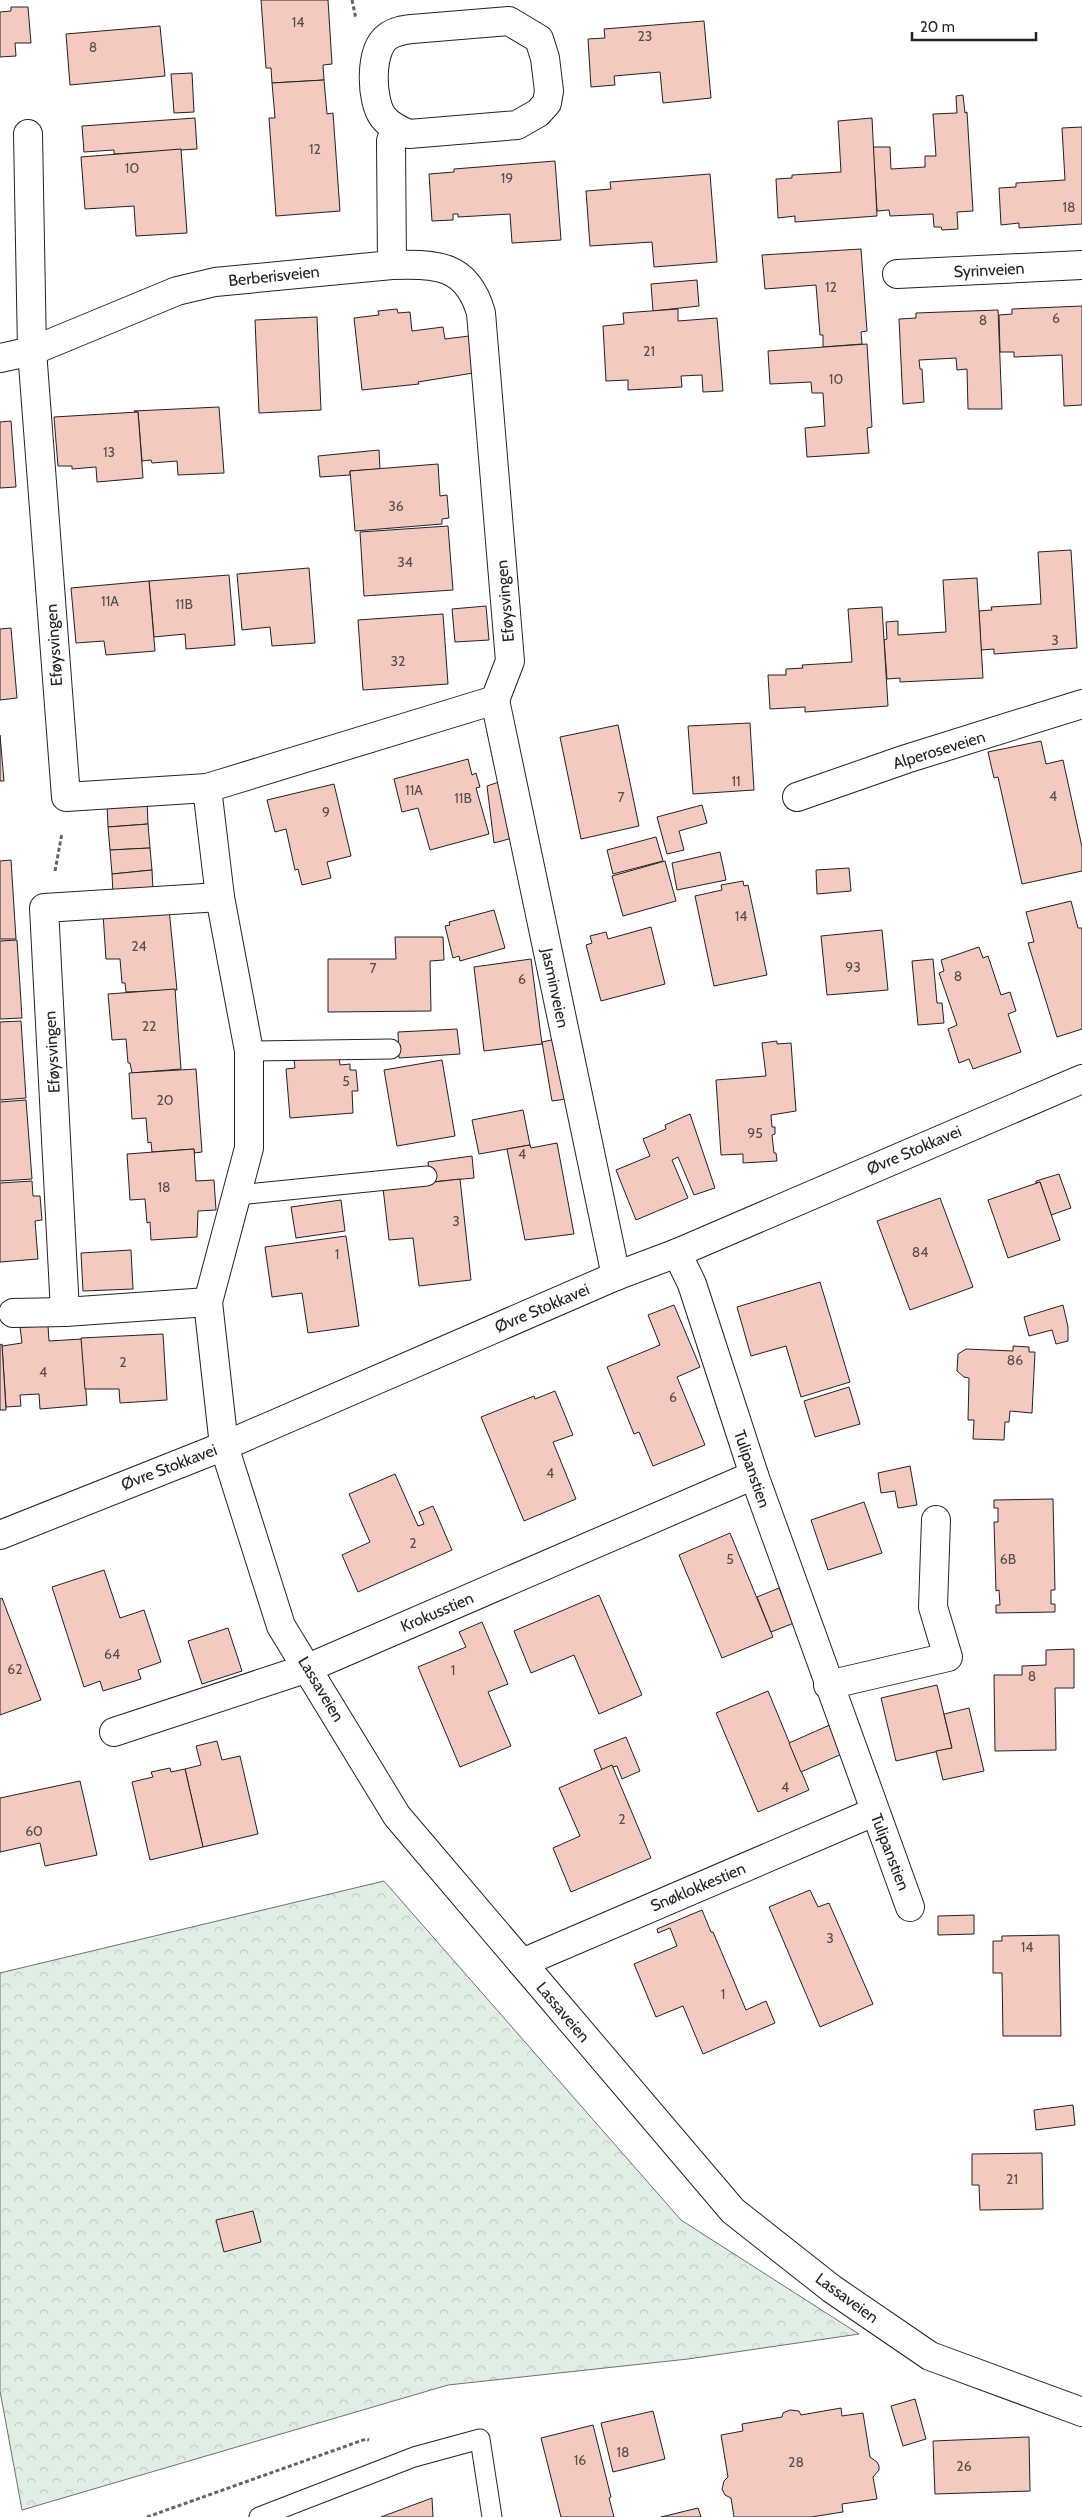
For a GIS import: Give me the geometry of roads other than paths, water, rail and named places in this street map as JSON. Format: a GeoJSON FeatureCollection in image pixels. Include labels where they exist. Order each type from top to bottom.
{"type":"FeatureCollection","features":[{"type":"Feature","properties":{"kind":"street"},"geometry":{"type":"LineString","coordinates":[[509,21],[539,39],[546,58],[549,91],[547,103],[527,120],[517,125],[409,134],[395,129],[382,116],[376,98],[373,68],[385,38],[398,31],[412,29],[509,21]]}},
{"type":"Feature","properties":{"kind":"street"},"geometry":{"type":"LineString","coordinates":[[392,264],[391,141],[395,129]]}},
{"type":"Feature","properties":{"kind":"street"},"geometry":{"type":"LineString","coordinates":[[28,134],[32,351]]}},
{"type":"Feature","properties":{"kind":"street","name":"Berberisveien"},"geometry":{"type":"LineString","coordinates":[[0,358],[32,351],[178,291],[196,286],[215,282],[392,264]]}},
{"type":"Feature","properties":{"kind":"street","name":"Eføysvingen"},"geometry":{"type":"LineString","coordinates":[[392,264],[430,264],[449,269],[475,293],[481,314],[510,661],[495,700]]}},
{"type":"Feature","properties":{"kind":"street","name":"Syrinveien"},"geometry":{"type":"LineString","coordinates":[[897,274],[1082,266]]}},
{"type":"Feature","properties":{"kind":"street","name":"Eføysvingen"},"geometry":{"type":"LineString","coordinates":[[32,351],[66,797],[207,788]]}},
{"type":"Feature","properties":{"kind":"street"},"geometry":{"type":"LineString","coordinates":[[224,1446],[208,1302],[249,1148],[249,1051],[220,897],[207,788],[495,700]]}},
{"type":"Feature","properties":{"kind":"street","name":"Jasminveien"},"geometry":{"type":"LineString","coordinates":[[495,700],[616,1276]]}},
{"type":"Feature","properties":{"kind":"street","name":"Alperoseveien"},"geometry":{"type":"LineString","coordinates":[[797,796],[1082,704]]}},
{"type":"Feature","properties":{"kind":"street","name":"Eføysvingen"},"geometry":{"type":"LineString","coordinates":[[65,1312],[44,908],[220,897]]}},
{"type":"Feature","properties":{"kind":"street","name":"Øvre Stokkavei"},"geometry":{"type":"LineString","coordinates":[[0,1535],[224,1446],[616,1276],[677,1253],[1082,1079]]}},
{"type":"Feature","properties":{"kind":"street","name":"Tulipanstien"},"geometry":{"type":"LineString","coordinates":[[677,1253],[692,1284],[754,1475],[828,1685],[910,1907]]}},
{"type":"Feature","properties":{"kind":"street"},"geometry":{"type":"LineString","coordinates":[[13,1313],[65,1312],[208,1302]]}},
{"type":"Feature","properties":{"kind":"street","name":"Lassaveien"},"geometry":{"type":"LineString","coordinates":[[224,1446],[281,1626],[397,1816],[685,2156],[740,2217],[832,2289],[930,2356],[1082,2412]]}},
{"type":"Feature","properties":{"kind":"street","name":"Krokusstien"},"geometry":{"type":"LineString","coordinates":[[114,1732],[308,1668],[754,1475]]}},
{"type":"Feature","properties":{"kind":"street"},"geometry":{"type":"LineString","coordinates":[[828,1685],[948,1657],[933,1607],[936,1520]]}},
{"type":"Feature","properties":{"kind":"street","name":"Snøklokkestien"},"geometry":{"type":"LineString","coordinates":[[522,1963],[874,1812]]}},
{"type":"Feature","properties":{"kind":"lane"},"geometry":{"type":"LineString","coordinates":[[249,1051],[391,1049]]}},
{"type":"Feature","properties":{"kind":"lane"},"geometry":{"type":"LineString","coordinates":[[238,1195],[427,1176]]}},
{"type":"Feature","properties":{"kind":"lane"},"geometry":{"type":"LineString","coordinates":[[259,2517],[414,2457],[480,2439],[492,2517]]}}]}
